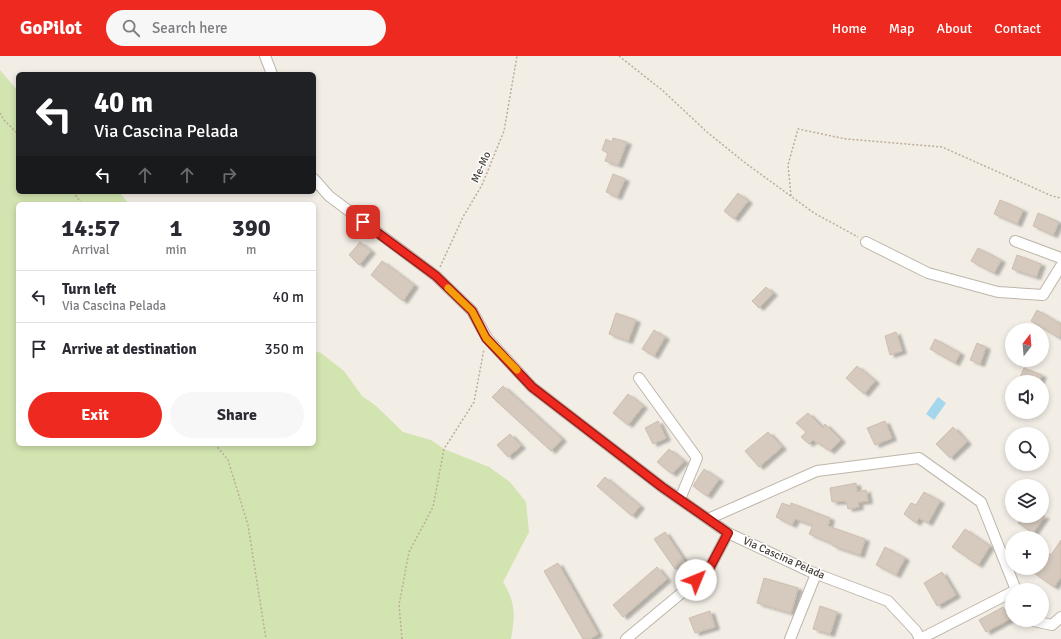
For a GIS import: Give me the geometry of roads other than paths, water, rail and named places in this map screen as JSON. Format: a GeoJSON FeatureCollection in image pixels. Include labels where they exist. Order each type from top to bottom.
{"type":"FeatureCollection","features":[{"type":"Feature","properties":{"kind":"street"},"geometry":{"type":"LineString","coordinates":[[266,56],[271,72]]}},
{"type":"Feature","properties":{"kind":"street","name":"Via Cascina Pelada"},"geometry":{"type":"LineString","coordinates":[[316,181],[329,196],[436,276],[472,311],[486,338],[532,387],[680,499],[728,533],[816,574],[888,601],[919,636]]}},
{"type":"Feature","properties":{"kind":"street"},"geometry":{"type":"LineString","coordinates":[[1015,241],[1061,258]]}},
{"type":"Feature","properties":{"kind":"street"},"geometry":{"type":"LineString","coordinates":[[866,242],[928,273],[998,292],[1043,295],[1061,266]]}},
{"type":"Feature","properties":{"kind":"street"},"geometry":{"type":"LineString","coordinates":[[639,378],[697,458],[680,499]]}},
{"type":"Feature","properties":{"kind":"street"},"geometry":{"type":"LineString","coordinates":[[708,519],[817,471],[919,458],[981,502],[1013,583]]}},
{"type":"Feature","properties":{"kind":"street"},"geometry":{"type":"LineString","coordinates":[[626,639],[708,571],[728,533]]}},
{"type":"Feature","properties":{"kind":"street"},"geometry":{"type":"LineString","coordinates":[[790,639],[816,574]]}},
{"type":"Feature","properties":{"kind":"street"},"geometry":{"type":"LineString","coordinates":[[919,636],[1005,595]]}},
{"type":"Feature","properties":{"kind":"street"},"geometry":{"type":"LineString","coordinates":[[1049,624],[1052,625],[1061,617]]}},
{"type":"Feature","properties":{"kind":"water"},"geometry":{"type":"Polygon","coordinates":[[[938,397],[946,403],[934,420],[926,414],[938,397]]]}}]}
